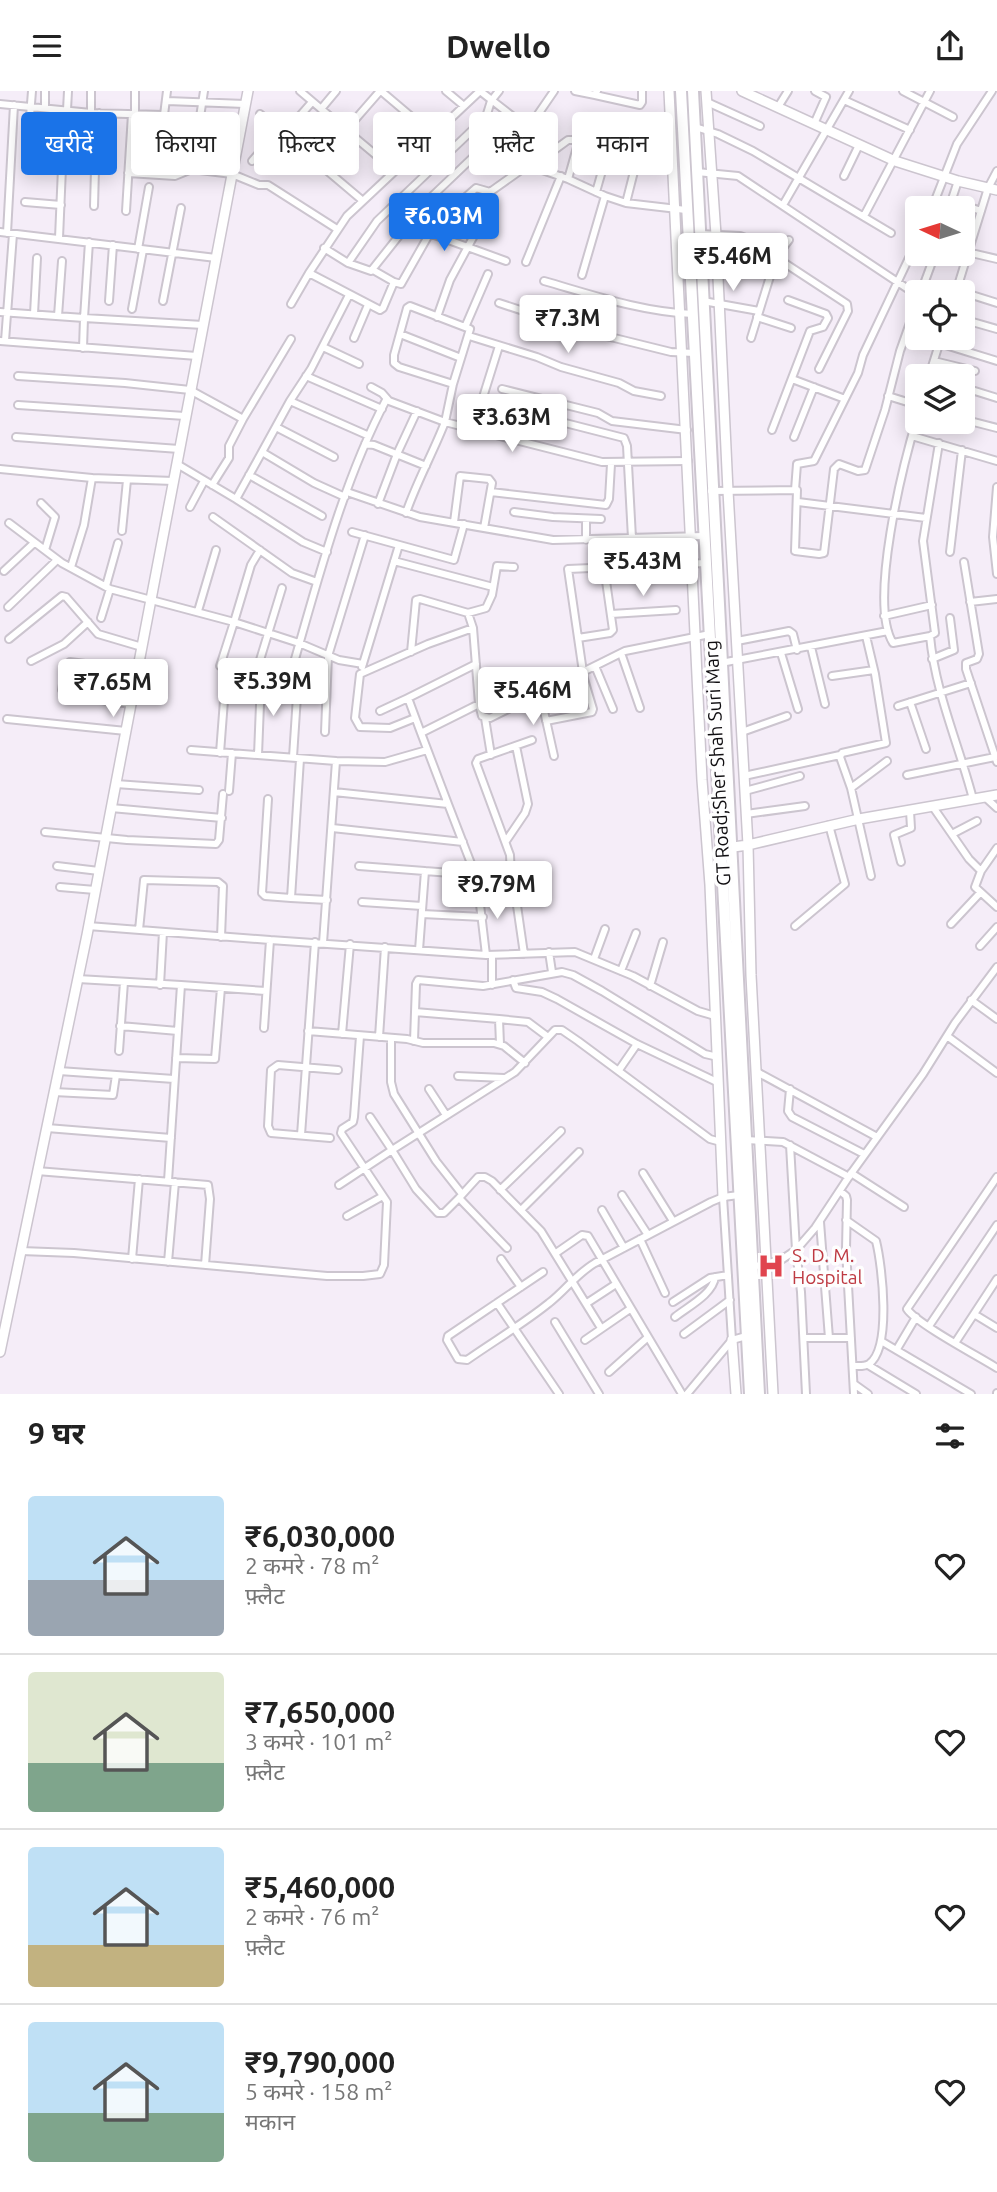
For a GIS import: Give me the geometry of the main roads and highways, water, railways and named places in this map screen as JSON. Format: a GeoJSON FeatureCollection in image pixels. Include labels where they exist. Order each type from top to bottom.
{"type":"FeatureCollection","features":[{"type":"Feature","properties":{"kind":"main road"},"geometry":{"type":"LineString","coordinates":[[0,1352],[106,837],[248,91]]}},
{"type":"Feature","properties":{"kind":"main road"},"geometry":{"type":"LineString","coordinates":[[669,91],[681,210],[680,314],[723,1197]]}},
{"type":"Feature","properties":{"kind":"main road","name":"GT Road;Sher Shah Suri Marg"},"geometry":{"type":"LineString","coordinates":[[681,91],[681,210],[693,314],[721,663],[725,848],[739,1195],[759,1394]]}},
{"type":"Feature","properties":{"kind":"main road","name":"GT Road;Sher Shah Suri Marg"},"geometry":{"type":"LineString","coordinates":[[693,91],[703,301],[708,491],[704,535],[746,1140],[752,1267],[750,1394]]}},
{"type":"Feature","properties":{"kind":"main road"},"geometry":{"type":"LineString","coordinates":[[706,91],[748,845],[751,975],[773,1394]]}},
{"type":"Feature","properties":{"kind":"main road"},"geometry":{"type":"LineString","coordinates":[[742,91],[895,161],[993,189]]}},
{"type":"Feature","properties":{"kind":"main road"},"geometry":{"type":"LineString","coordinates":[[725,848],[859,818],[997,795]]}},
{"type":"Feature","properties":{"kind":"main road"},"geometry":{"type":"LineString","coordinates":[[732,1340],[736,1394]]}},
{"type":"Feature","properties":{"kind":"place","name":"S. D. M. Hospital"},"geometry":{"type":"Point","coordinates":[771,1266]}}]}
